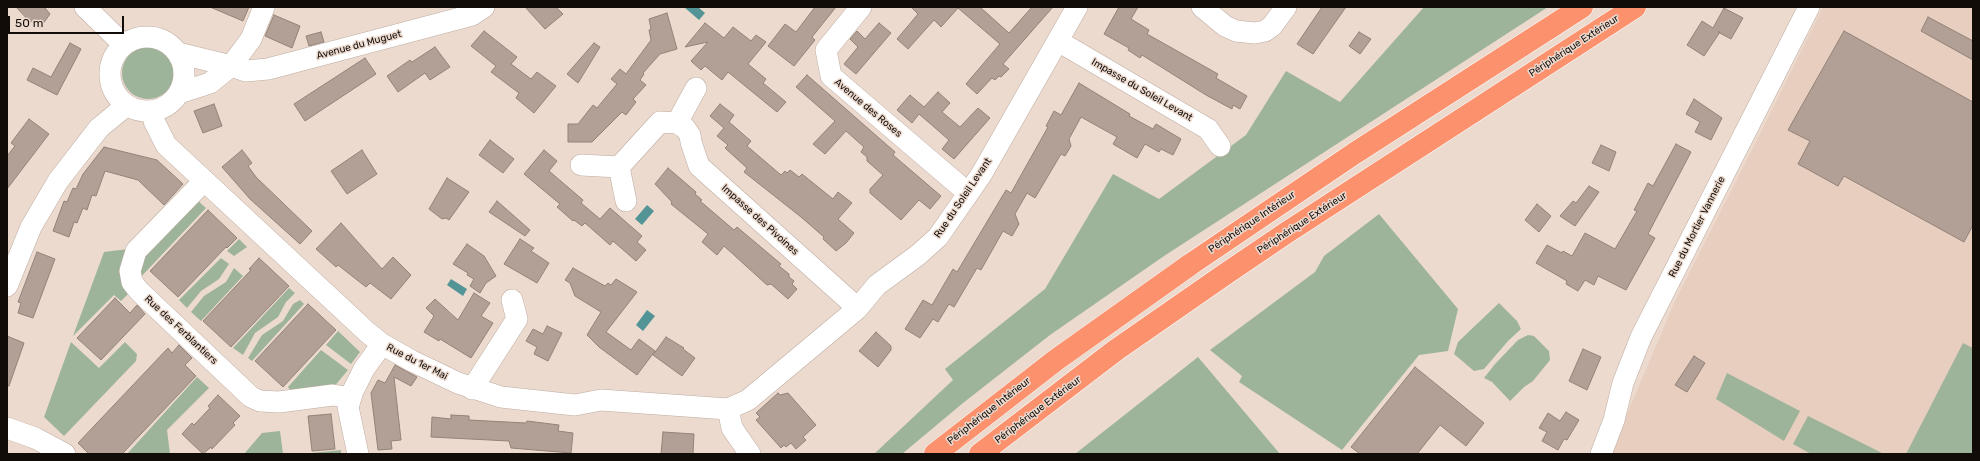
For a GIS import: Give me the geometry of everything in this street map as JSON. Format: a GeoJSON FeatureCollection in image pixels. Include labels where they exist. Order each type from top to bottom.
{"type":"FeatureCollection","features":[{"type":"Feature","properties":{"kind":"highway","name":"Périphérique Intérieur"},"geometry":{"type":"LineString","coordinates":[[934,454],[1056,360],[1191,264],[1367,146],[1582,7]]}},
{"type":"Feature","properties":{"kind":"highway","name":"Périphérique Extérieur"},"geometry":{"type":"LineString","coordinates":[[980,454],[1116,350],[1237,266],[1635,7]]}},
{"type":"Feature","properties":{"kind":"street"},"geometry":{"type":"LineString","coordinates":[[85,7],[124,45]]}},
{"type":"Feature","properties":{"kind":"street"},"geometry":{"type":"LineString","coordinates":[[179,93],[210,83],[231,66],[251,39],[264,7]]}},
{"type":"Feature","properties":{"kind":"street","name":"Avenue du Muguet"},"geometry":{"type":"LineString","coordinates":[[178,53],[246,71],[268,69],[472,15],[484,7]]}},
{"type":"Feature","properties":{"kind":"street","name":"Avenue des Roses"},"geometry":{"type":"LineString","coordinates":[[861,7],[826,50],[831,76],[968,193]]}},
{"type":"Feature","properties":{"kind":"street","name":"Rue du Soleil Levant"},"geometry":{"type":"LineString","coordinates":[[728,409],[748,400],[857,309],[877,285],[918,256],[938,237],[981,175],[1077,7]]}},
{"type":"Feature","properties":{"kind":"street"},"geometry":{"type":"LineString","coordinates":[[1202,7],[1225,26],[1236,31],[1255,33],[1272,26],[1286,7]]}},
{"type":"Feature","properties":{"kind":"street","name":"Rue du Mortier Vannerie"},"geometry":{"type":"LineString","coordinates":[[1601,454],[1614,420],[1624,383],[1641,337],[1809,7]]}},
{"type":"Feature","properties":{"kind":"street"},"geometry":{"type":"LineString","coordinates":[[152,37],[166,42],[178,53],[184,72],[183,82],[179,93],[168,104],[154,111],[140,110],[127,105],[119,99],[114,91],[110,76],[112,61],[124,45],[137,38],[152,37]]}},
{"type":"Feature","properties":{"kind":"street","name":"Impasse du Soleil Levant"},"geometry":{"type":"LineString","coordinates":[[1058,41],[1208,129],[1220,146]]}},
{"type":"Feature","properties":{"kind":"street"},"geometry":{"type":"LineString","coordinates":[[619,167],[660,122],[677,123],[696,88]]}},
{"type":"Feature","properties":{"kind":"street"},"geometry":{"type":"LineString","coordinates":[[7,286],[31,226],[58,181],[98,128],[127,105]]}},
{"type":"Feature","properties":{"kind":"street","name":"Rue du 1er Mai"},"geometry":{"type":"LineString","coordinates":[[154,111],[154,121],[166,145],[367,332],[382,344],[412,361],[472,389],[501,397],[575,405],[601,400],[728,409]]}},
{"type":"Feature","properties":{"kind":"street","name":"Impasse des Pivoines"},"geometry":{"type":"LineString","coordinates":[[677,123],[685,128],[690,135],[699,166],[857,309]]}},
{"type":"Feature","properties":{"kind":"street"},"geometry":{"type":"LineString","coordinates":[[581,165],[619,167]]}},
{"type":"Feature","properties":{"kind":"street"},"geometry":{"type":"LineString","coordinates":[[619,167],[626,201]]}},
{"type":"Feature","properties":{"kind":"street","name":"Rue des Ferblantiers"},"geometry":{"type":"LineString","coordinates":[[204,181],[136,251],[130,271],[132,282],[139,291],[251,397],[260,401],[279,402],[333,395],[351,398]]}},
{"type":"Feature","properties":{"kind":"street"},"geometry":{"type":"LineString","coordinates":[[472,389],[517,319],[512,300]]}},
{"type":"Feature","properties":{"kind":"street"},"geometry":{"type":"LineString","coordinates":[[358,454],[348,407],[364,369],[382,344]]}},
{"type":"Feature","properties":{"kind":"street"},"geometry":{"type":"LineString","coordinates":[[728,409],[732,428],[750,454]]}},
{"type":"Feature","properties":{"kind":"street"},"geometry":{"type":"LineString","coordinates":[[7,428],[35,438],[65,454]]}},
{"type":"Feature","properties":{"kind":"shaded area"},"geometry":{"type":"Polygon","coordinates":[[[1823,7],[1973,7],[1973,454],[1610,454],[1675,301],[1823,7]]]}},
{"type":"Feature","properties":{"kind":"green space"},"geometry":{"type":"Polygon","coordinates":[[[1424,7],[1548,7],[1164,256],[1050,335],[963,403],[902,454],[874,454],[953,380],[945,369],[1045,289],[1113,174],[1159,199],[1246,135],[1286,71],[1340,102],[1424,7]]]}},
{"type":"Feature","properties":{"kind":"green space"},"geometry":{"type":"Polygon","coordinates":[[[143,47],[153,47],[167,54],[174,68],[174,78],[167,92],[153,99],[143,99],[133,95],[126,88],[122,78],[122,68],[126,58],[133,51],[143,47]]]}},
{"type":"Feature","properties":{"kind":"green space"},"geometry":{"type":"Polygon","coordinates":[[[196,199],[206,208],[138,280],[134,265],[196,199]]]}},
{"type":"Feature","properties":{"kind":"green space"},"geometry":{"type":"Polygon","coordinates":[[[1379,214],[1458,309],[1448,351],[1419,355],[1342,450],[1239,382],[1242,376],[1210,350],[1315,272],[1324,256],[1379,214]]]}},
{"type":"Feature","properties":{"kind":"green space"},"geometry":{"type":"Polygon","coordinates":[[[239,239],[247,247],[234,256],[227,251],[239,239]]]}},
{"type":"Feature","properties":{"kind":"green space"},"geometry":{"type":"Polygon","coordinates":[[[128,249],[130,292],[121,301],[114,295],[73,336],[104,252],[128,249]]]}},
{"type":"Feature","properties":{"kind":"green space"},"geometry":{"type":"Polygon","coordinates":[[[221,258],[229,264],[219,279],[201,291],[187,308],[179,300],[221,258]]]}},
{"type":"Feature","properties":{"kind":"green space"},"geometry":{"type":"Polygon","coordinates":[[[234,268],[243,276],[201,321],[191,312],[204,296],[226,282],[234,268]]]}},
{"type":"Feature","properties":{"kind":"green space"},"geometry":{"type":"Polygon","coordinates":[[[289,288],[295,293],[286,302],[278,317],[255,333],[243,355],[233,348],[289,288]]]}},
{"type":"Feature","properties":{"kind":"green space"},"geometry":{"type":"Polygon","coordinates":[[[300,300],[304,304],[252,361],[248,358],[262,335],[283,321],[293,304],[300,300]]]}},
{"type":"Feature","properties":{"kind":"green space"},"geometry":{"type":"Polygon","coordinates":[[[1499,303],[1517,321],[1521,329],[1508,341],[1484,369],[1474,371],[1454,354],[1458,342],[1499,303]]]}},
{"type":"Feature","properties":{"kind":"green space"},"geometry":{"type":"Polygon","coordinates":[[[338,331],[360,352],[351,364],[326,345],[338,331]]]}},
{"type":"Feature","properties":{"kind":"green space"},"geometry":{"type":"Polygon","coordinates":[[[1528,335],[1534,336],[1549,351],[1550,360],[1533,381],[1524,387],[1510,401],[1492,382],[1484,378],[1518,340],[1528,335]]]}},
{"type":"Feature","properties":{"kind":"green space"},"geometry":{"type":"Polygon","coordinates":[[[71,342],[99,368],[125,342],[137,354],[136,361],[64,436],[44,417],[71,342]]]}},
{"type":"Feature","properties":{"kind":"green space"},"geometry":{"type":"Polygon","coordinates":[[[1963,343],[1973,348],[1973,454],[1906,454],[1963,343]]]}},
{"type":"Feature","properties":{"kind":"green space"},"geometry":{"type":"Polygon","coordinates":[[[321,350],[348,370],[333,388],[291,391],[288,387],[321,350]]]}},
{"type":"Feature","properties":{"kind":"green space"},"geometry":{"type":"Polygon","coordinates":[[[1198,357],[1280,454],[1075,454],[1198,357]]]}},
{"type":"Feature","properties":{"kind":"green space"},"geometry":{"type":"Polygon","coordinates":[[[1727,373],[1800,411],[1784,441],[1716,399],[1727,373]]]}},
{"type":"Feature","properties":{"kind":"green space"},"geometry":{"type":"Polygon","coordinates":[[[197,377],[209,388],[167,430],[170,454],[127,454],[197,377]]]}},
{"type":"Feature","properties":{"kind":"green space"},"geometry":{"type":"Polygon","coordinates":[[[1808,416],[1884,454],[1811,454],[1793,444],[1808,416]]]}},
{"type":"Feature","properties":{"kind":"green space"},"geometry":{"type":"Polygon","coordinates":[[[280,431],[283,454],[244,454],[262,433],[280,431]]]}},
{"type":"Feature","properties":{"kind":"green space"},"geometry":{"type":"Polygon","coordinates":[[[341,450],[341,454],[302,454],[341,450]]]}},
{"type":"Feature","properties":{"kind":"water"},"geometry":{"type":"Polygon","coordinates":[[[684,7],[698,7],[705,13],[699,20],[684,7]]]}},
{"type":"Feature","properties":{"kind":"water"},"geometry":{"type":"Polygon","coordinates":[[[647,205],[654,211],[642,225],[635,219],[647,205]]]}},
{"type":"Feature","properties":{"kind":"water"},"geometry":{"type":"Polygon","coordinates":[[[451,279],[467,289],[463,296],[447,285],[451,279]]]}},
{"type":"Feature","properties":{"kind":"water"},"geometry":{"type":"Polygon","coordinates":[[[647,310],[655,316],[643,331],[636,325],[647,310]]]}},
{"type":"Feature","properties":{"kind":"building"},"geometry":{"type":"Polygon","coordinates":[[[16,7],[47,7],[45,8],[50,14],[40,28],[33,20],[30,22],[16,7]]]}},
{"type":"Feature","properties":{"kind":"building"},"geometry":{"type":"Polygon","coordinates":[[[210,7],[249,7],[243,21],[210,7]]]}},
{"type":"Feature","properties":{"kind":"building"},"geometry":{"type":"Polygon","coordinates":[[[525,7],[556,7],[563,14],[545,29],[525,7]]]}},
{"type":"Feature","properties":{"kind":"building"},"geometry":{"type":"Polygon","coordinates":[[[815,7],[836,7],[812,37],[815,40],[794,66],[768,46],[785,24],[796,32],[815,7]]]}},
{"type":"Feature","properties":{"kind":"building"},"geometry":{"type":"Polygon","coordinates":[[[911,7],[980,7],[1009,33],[1032,7],[1053,7],[1003,64],[1009,69],[1001,77],[999,76],[995,80],[992,78],[977,94],[966,84],[1000,44],[958,8],[941,27],[934,20],[908,49],[897,39],[918,14],[911,7]]]}},
{"type":"Feature","properties":{"kind":"building"},"geometry":{"type":"Polygon","coordinates":[[[1119,7],[1138,7],[1131,19],[1149,30],[1147,34],[1218,74],[1216,78],[1247,96],[1240,109],[1233,105],[1232,109],[1206,95],[1142,55],[1140,58],[1128,50],[1129,48],[1104,34],[1119,7]]]}},
{"type":"Feature","properties":{"kind":"building"},"geometry":{"type":"Polygon","coordinates":[[[1322,7],[1346,7],[1313,54],[1297,44],[1322,7]]]}},
{"type":"Feature","properties":{"kind":"building"},"geometry":{"type":"Polygon","coordinates":[[[1724,8],[1743,18],[1731,39],[1719,33],[1704,56],[1687,45],[1702,21],[1713,28],[1724,8]]]}},
{"type":"Feature","properties":{"kind":"building"},"geometry":{"type":"Polygon","coordinates":[[[667,13],[677,49],[660,54],[643,73],[644,74],[640,80],[646,85],[633,99],[636,102],[626,115],[622,112],[592,142],[568,142],[568,124],[578,124],[593,105],[597,108],[617,84],[611,79],[620,69],[626,74],[651,40],[649,19],[667,13]]]}},
{"type":"Feature","properties":{"kind":"building"},"geometry":{"type":"Polygon","coordinates":[[[274,15],[300,26],[292,48],[265,36],[274,15]]]}},
{"type":"Feature","properties":{"kind":"building"},"geometry":{"type":"Polygon","coordinates":[[[1928,17],[1973,41],[1973,60],[1921,31],[1928,17]]]}},
{"type":"Feature","properties":{"kind":"building"},"geometry":{"type":"Polygon","coordinates":[[[705,23],[724,38],[733,27],[751,41],[756,35],[766,42],[748,64],[766,79],[763,83],[786,102],[777,112],[728,72],[722,80],[705,66],[701,70],[691,61],[708,42],[685,47],[705,23]]]}},
{"type":"Feature","properties":{"kind":"building"},"geometry":{"type":"Polygon","coordinates":[[[879,23],[891,33],[856,74],[844,64],[858,47],[850,39],[857,31],[865,39],[879,23]]]}},
{"type":"Feature","properties":{"kind":"building"},"geometry":{"type":"Polygon","coordinates":[[[484,31],[517,57],[511,64],[531,79],[537,72],[556,86],[534,113],[516,98],[519,93],[491,72],[496,66],[471,46],[484,31]]]}},
{"type":"Feature","properties":{"kind":"building"},"geometry":{"type":"Polygon","coordinates":[[[1844,31],[1973,102],[1973,225],[1964,242],[1844,176],[1838,186],[1798,164],[1810,141],[1788,130],[1844,31]]]}},
{"type":"Feature","properties":{"kind":"building"},"geometry":{"type":"Polygon","coordinates":[[[321,32],[324,42],[309,46],[306,36],[321,32]]]}},
{"type":"Feature","properties":{"kind":"building"},"geometry":{"type":"Polygon","coordinates":[[[1359,32],[1371,39],[1360,54],[1349,46],[1359,32]]]}},
{"type":"Feature","properties":{"kind":"building"},"geometry":{"type":"Polygon","coordinates":[[[70,43],[81,49],[57,95],[27,80],[33,68],[51,77],[70,43]]]}},
{"type":"Feature","properties":{"kind":"building"},"geometry":{"type":"Polygon","coordinates":[[[594,43],[600,47],[578,83],[567,74],[594,43]]]}},
{"type":"Feature","properties":{"kind":"building"},"geometry":{"type":"Polygon","coordinates":[[[435,47],[450,67],[430,80],[425,73],[398,92],[387,76],[410,60],[412,62],[435,47]]]}},
{"type":"Feature","properties":{"kind":"building"},"geometry":{"type":"Polygon","coordinates":[[[365,58],[376,74],[305,121],[294,104],[365,58]]]}},
{"type":"Feature","properties":{"kind":"building"},"geometry":{"type":"Polygon","coordinates":[[[807,75],[895,152],[893,155],[941,196],[930,209],[919,200],[901,220],[870,193],[870,189],[883,175],[867,161],[867,157],[861,152],[864,147],[846,131],[825,154],[813,144],[835,121],[796,87],[807,75]]]}},
{"type":"Feature","properties":{"kind":"building"},"geometry":{"type":"Polygon","coordinates":[[[1079,83],[1130,114],[1129,116],[1153,129],[1156,124],[1181,139],[1173,155],[1161,149],[1159,152],[1145,144],[1137,158],[1113,144],[1117,137],[1081,117],[1069,139],[1071,146],[1065,156],[1061,154],[1035,198],[1027,193],[1015,214],[1019,224],[1012,236],[1003,231],[981,270],[977,268],[954,307],[949,304],[938,322],[933,319],[920,338],[905,329],[923,300],[932,305],[953,269],[957,272],[1006,190],[1011,193],[1048,127],[1046,126],[1054,111],[1061,115],[1079,83]]]}},
{"type":"Feature","properties":{"kind":"building"},"geometry":{"type":"Polygon","coordinates":[[[938,92],[950,103],[942,112],[960,127],[978,108],[990,118],[954,159],[942,149],[949,140],[919,114],[912,123],[897,110],[910,95],[924,107],[938,92]]]}},
{"type":"Feature","properties":{"kind":"building"},"geometry":{"type":"Polygon","coordinates":[[[1694,99],[1722,118],[1711,140],[1695,132],[1700,122],[1686,114],[1694,99]]]}},
{"type":"Feature","properties":{"kind":"building"},"geometry":{"type":"Polygon","coordinates":[[[214,104],[222,126],[203,133],[194,111],[214,104]]]}},
{"type":"Feature","properties":{"kind":"building"},"geometry":{"type":"Polygon","coordinates":[[[720,104],[734,115],[729,122],[751,141],[747,146],[781,175],[785,171],[787,173],[790,170],[799,177],[802,174],[833,199],[838,192],[852,203],[838,219],[854,233],[846,243],[836,251],[823,239],[824,237],[801,217],[744,172],[747,168],[725,148],[728,145],[717,136],[724,128],[710,116],[720,104]]]}},
{"type":"Feature","properties":{"kind":"building"},"geometry":{"type":"Polygon","coordinates":[[[29,119],[49,134],[7,189],[7,156],[15,146],[11,143],[29,119]]]}},
{"type":"Feature","properties":{"kind":"building"},"geometry":{"type":"Polygon","coordinates":[[[490,140],[514,159],[503,173],[479,155],[490,140]]]}},
{"type":"Feature","properties":{"kind":"building"},"geometry":{"type":"Polygon","coordinates":[[[1676,144],[1691,152],[1648,234],[1655,238],[1626,290],[1598,276],[1594,285],[1585,280],[1578,291],[1566,284],[1567,281],[1536,263],[1547,245],[1562,253],[1563,251],[1572,256],[1585,233],[1615,249],[1637,211],[1634,210],[1648,183],[1653,186],[1676,144]]]}},
{"type":"Feature","properties":{"kind":"building"},"geometry":{"type":"Polygon","coordinates":[[[1601,145],[1616,152],[1609,171],[1592,163],[1601,145]]]}},
{"type":"Feature","properties":{"kind":"building"},"geometry":{"type":"Polygon","coordinates":[[[104,147],[157,160],[183,184],[164,205],[138,180],[105,171],[96,196],[92,195],[87,210],[83,208],[77,223],[74,222],[69,237],[53,231],[64,201],[67,202],[73,188],[76,189],[83,174],[104,147]]]}},
{"type":"Feature","properties":{"kind":"building"},"geometry":{"type":"Polygon","coordinates":[[[242,150],[252,163],[248,166],[256,177],[312,231],[300,244],[250,199],[222,167],[242,150]]]}},
{"type":"Feature","properties":{"kind":"building"},"geometry":{"type":"Polygon","coordinates":[[[362,150],[377,174],[347,194],[331,171],[362,150]]]}},
{"type":"Feature","properties":{"kind":"building"},"geometry":{"type":"Polygon","coordinates":[[[544,150],[557,161],[549,171],[583,200],[581,203],[600,219],[610,208],[642,236],[637,242],[646,250],[636,261],[613,241],[610,245],[585,223],[582,226],[574,220],[573,221],[557,207],[560,204],[524,174],[544,150]]]}},
{"type":"Feature","properties":{"kind":"building"},"geometry":{"type":"Polygon","coordinates":[[[668,168],[696,192],[695,194],[702,200],[700,201],[734,230],[737,227],[781,264],[779,266],[789,274],[789,277],[794,281],[792,284],[797,289],[788,299],[771,284],[767,285],[724,246],[717,255],[702,242],[708,234],[671,204],[672,202],[655,184],[668,168]]]}},
{"type":"Feature","properties":{"kind":"building"},"geometry":{"type":"Polygon","coordinates":[[[447,178],[469,192],[449,220],[446,218],[442,219],[429,209],[447,178]]]}},
{"type":"Feature","properties":{"kind":"building"},"geometry":{"type":"Polygon","coordinates":[[[1589,186],[1599,192],[1575,226],[1560,216],[1573,201],[1576,203],[1589,186]]]}},
{"type":"Feature","properties":{"kind":"building"},"geometry":{"type":"Polygon","coordinates":[[[497,201],[530,230],[525,236],[489,212],[497,201]]]}},
{"type":"Feature","properties":{"kind":"building"},"geometry":{"type":"Polygon","coordinates":[[[1537,204],[1551,216],[1539,232],[1525,220],[1537,204]]]}},
{"type":"Feature","properties":{"kind":"building"},"geometry":{"type":"Polygon","coordinates":[[[208,210],[237,238],[227,248],[226,247],[178,297],[150,271],[208,210]]]}},
{"type":"Feature","properties":{"kind":"building"},"geometry":{"type":"Polygon","coordinates":[[[341,223],[382,269],[393,257],[411,275],[391,299],[370,283],[366,287],[338,265],[336,267],[316,249],[341,223]]]}},
{"type":"Feature","properties":{"kind":"building"},"geometry":{"type":"Polygon","coordinates":[[[520,239],[534,248],[531,251],[549,263],[537,283],[504,264],[520,239]]]}},
{"type":"Feature","properties":{"kind":"building"},"geometry":{"type":"Polygon","coordinates":[[[467,244],[484,256],[496,276],[486,283],[480,293],[470,286],[474,279],[467,275],[468,273],[453,264],[467,244]]]}},
{"type":"Feature","properties":{"kind":"building"},"geometry":{"type":"Polygon","coordinates":[[[37,252],[55,259],[33,318],[18,313],[21,303],[18,302],[37,252]]]}},
{"type":"Feature","properties":{"kind":"building"},"geometry":{"type":"Polygon","coordinates":[[[259,258],[289,286],[231,347],[203,321],[251,270],[249,269],[259,258]]]}},
{"type":"Feature","properties":{"kind":"building"},"geometry":{"type":"Polygon","coordinates":[[[573,268],[605,286],[608,283],[611,285],[616,279],[637,292],[606,332],[631,350],[639,339],[655,351],[637,375],[599,347],[587,335],[601,312],[575,296],[570,283],[565,280],[573,268]]]}},
{"type":"Feature","properties":{"kind":"building"},"geometry":{"type":"Polygon","coordinates":[[[474,293],[490,303],[481,316],[493,323],[471,358],[440,339],[439,341],[424,332],[434,316],[426,308],[435,299],[458,320],[474,293]]]}},
{"type":"Feature","properties":{"kind":"building"},"geometry":{"type":"Polygon","coordinates":[[[115,298],[130,313],[137,305],[145,314],[101,360],[77,338],[115,298]]]}},
{"type":"Feature","properties":{"kind":"building"},"geometry":{"type":"Polygon","coordinates":[[[308,304],[336,330],[283,387],[255,361],[308,304]]]}},
{"type":"Feature","properties":{"kind":"building"},"geometry":{"type":"Polygon","coordinates":[[[547,326],[562,333],[548,361],[534,354],[537,347],[526,341],[533,329],[543,334],[547,326]]]}},
{"type":"Feature","properties":{"kind":"building"},"geometry":{"type":"Polygon","coordinates":[[[876,332],[891,346],[891,350],[878,367],[859,351],[876,332]]]}},
{"type":"Feature","properties":{"kind":"building"},"geometry":{"type":"Polygon","coordinates":[[[7,336],[24,343],[9,386],[7,386],[7,336]]]}},
{"type":"Feature","properties":{"kind":"building"},"geometry":{"type":"Polygon","coordinates":[[[666,337],[684,348],[683,349],[695,358],[682,376],[653,355],[666,337]]]}},
{"type":"Feature","properties":{"kind":"building"},"geometry":{"type":"Polygon","coordinates":[[[179,345],[192,358],[185,365],[196,376],[122,454],[89,454],[78,443],[168,348],[172,353],[179,345]]]}},
{"type":"Feature","properties":{"kind":"building"},"geometry":{"type":"Polygon","coordinates":[[[1583,349],[1601,357],[1587,390],[1569,381],[1583,349]]]}},
{"type":"Feature","properties":{"kind":"building"},"geometry":{"type":"Polygon","coordinates":[[[1694,356],[1705,363],[1687,392],[1675,385],[1694,356]]]}},
{"type":"Feature","properties":{"kind":"building"},"geometry":{"type":"Polygon","coordinates":[[[395,365],[417,377],[411,386],[394,377],[401,440],[391,441],[392,449],[378,450],[371,393],[378,380],[385,383],[395,365]]]}},
{"type":"Feature","properties":{"kind":"building"},"geometry":{"type":"Polygon","coordinates":[[[1415,367],[1484,423],[1466,446],[1440,425],[1417,454],[1360,454],[1351,447],[1415,367]]]}},
{"type":"Feature","properties":{"kind":"building"},"geometry":{"type":"Polygon","coordinates":[[[778,393],[780,395],[788,393],[816,425],[803,437],[806,440],[796,449],[791,443],[786,447],[784,445],[781,448],[756,420],[760,417],[756,413],[778,393]]]}},
{"type":"Feature","properties":{"kind":"building"},"geometry":{"type":"Polygon","coordinates":[[[218,395],[240,416],[233,423],[235,425],[212,449],[211,447],[203,454],[182,434],[192,423],[194,425],[210,408],[208,406],[218,395]]]}},
{"type":"Feature","properties":{"kind":"building"},"geometry":{"type":"Polygon","coordinates":[[[1566,412],[1579,420],[1567,440],[1564,439],[1558,450],[1542,441],[1547,432],[1539,428],[1548,413],[1560,421],[1566,412]]]}},
{"type":"Feature","properties":{"kind":"building"},"geometry":{"type":"Polygon","coordinates":[[[331,414],[335,449],[312,451],[308,416],[331,414]]]}},
{"type":"Feature","properties":{"kind":"building"},"geometry":{"type":"Polygon","coordinates":[[[451,415],[469,416],[469,420],[526,423],[527,421],[559,425],[558,431],[573,433],[571,453],[511,448],[509,441],[431,437],[432,417],[451,419],[451,415]]]}},
{"type":"Feature","properties":{"kind":"building"},"geometry":{"type":"Polygon","coordinates":[[[663,432],[694,434],[693,454],[661,454],[663,432]]]}}]}
